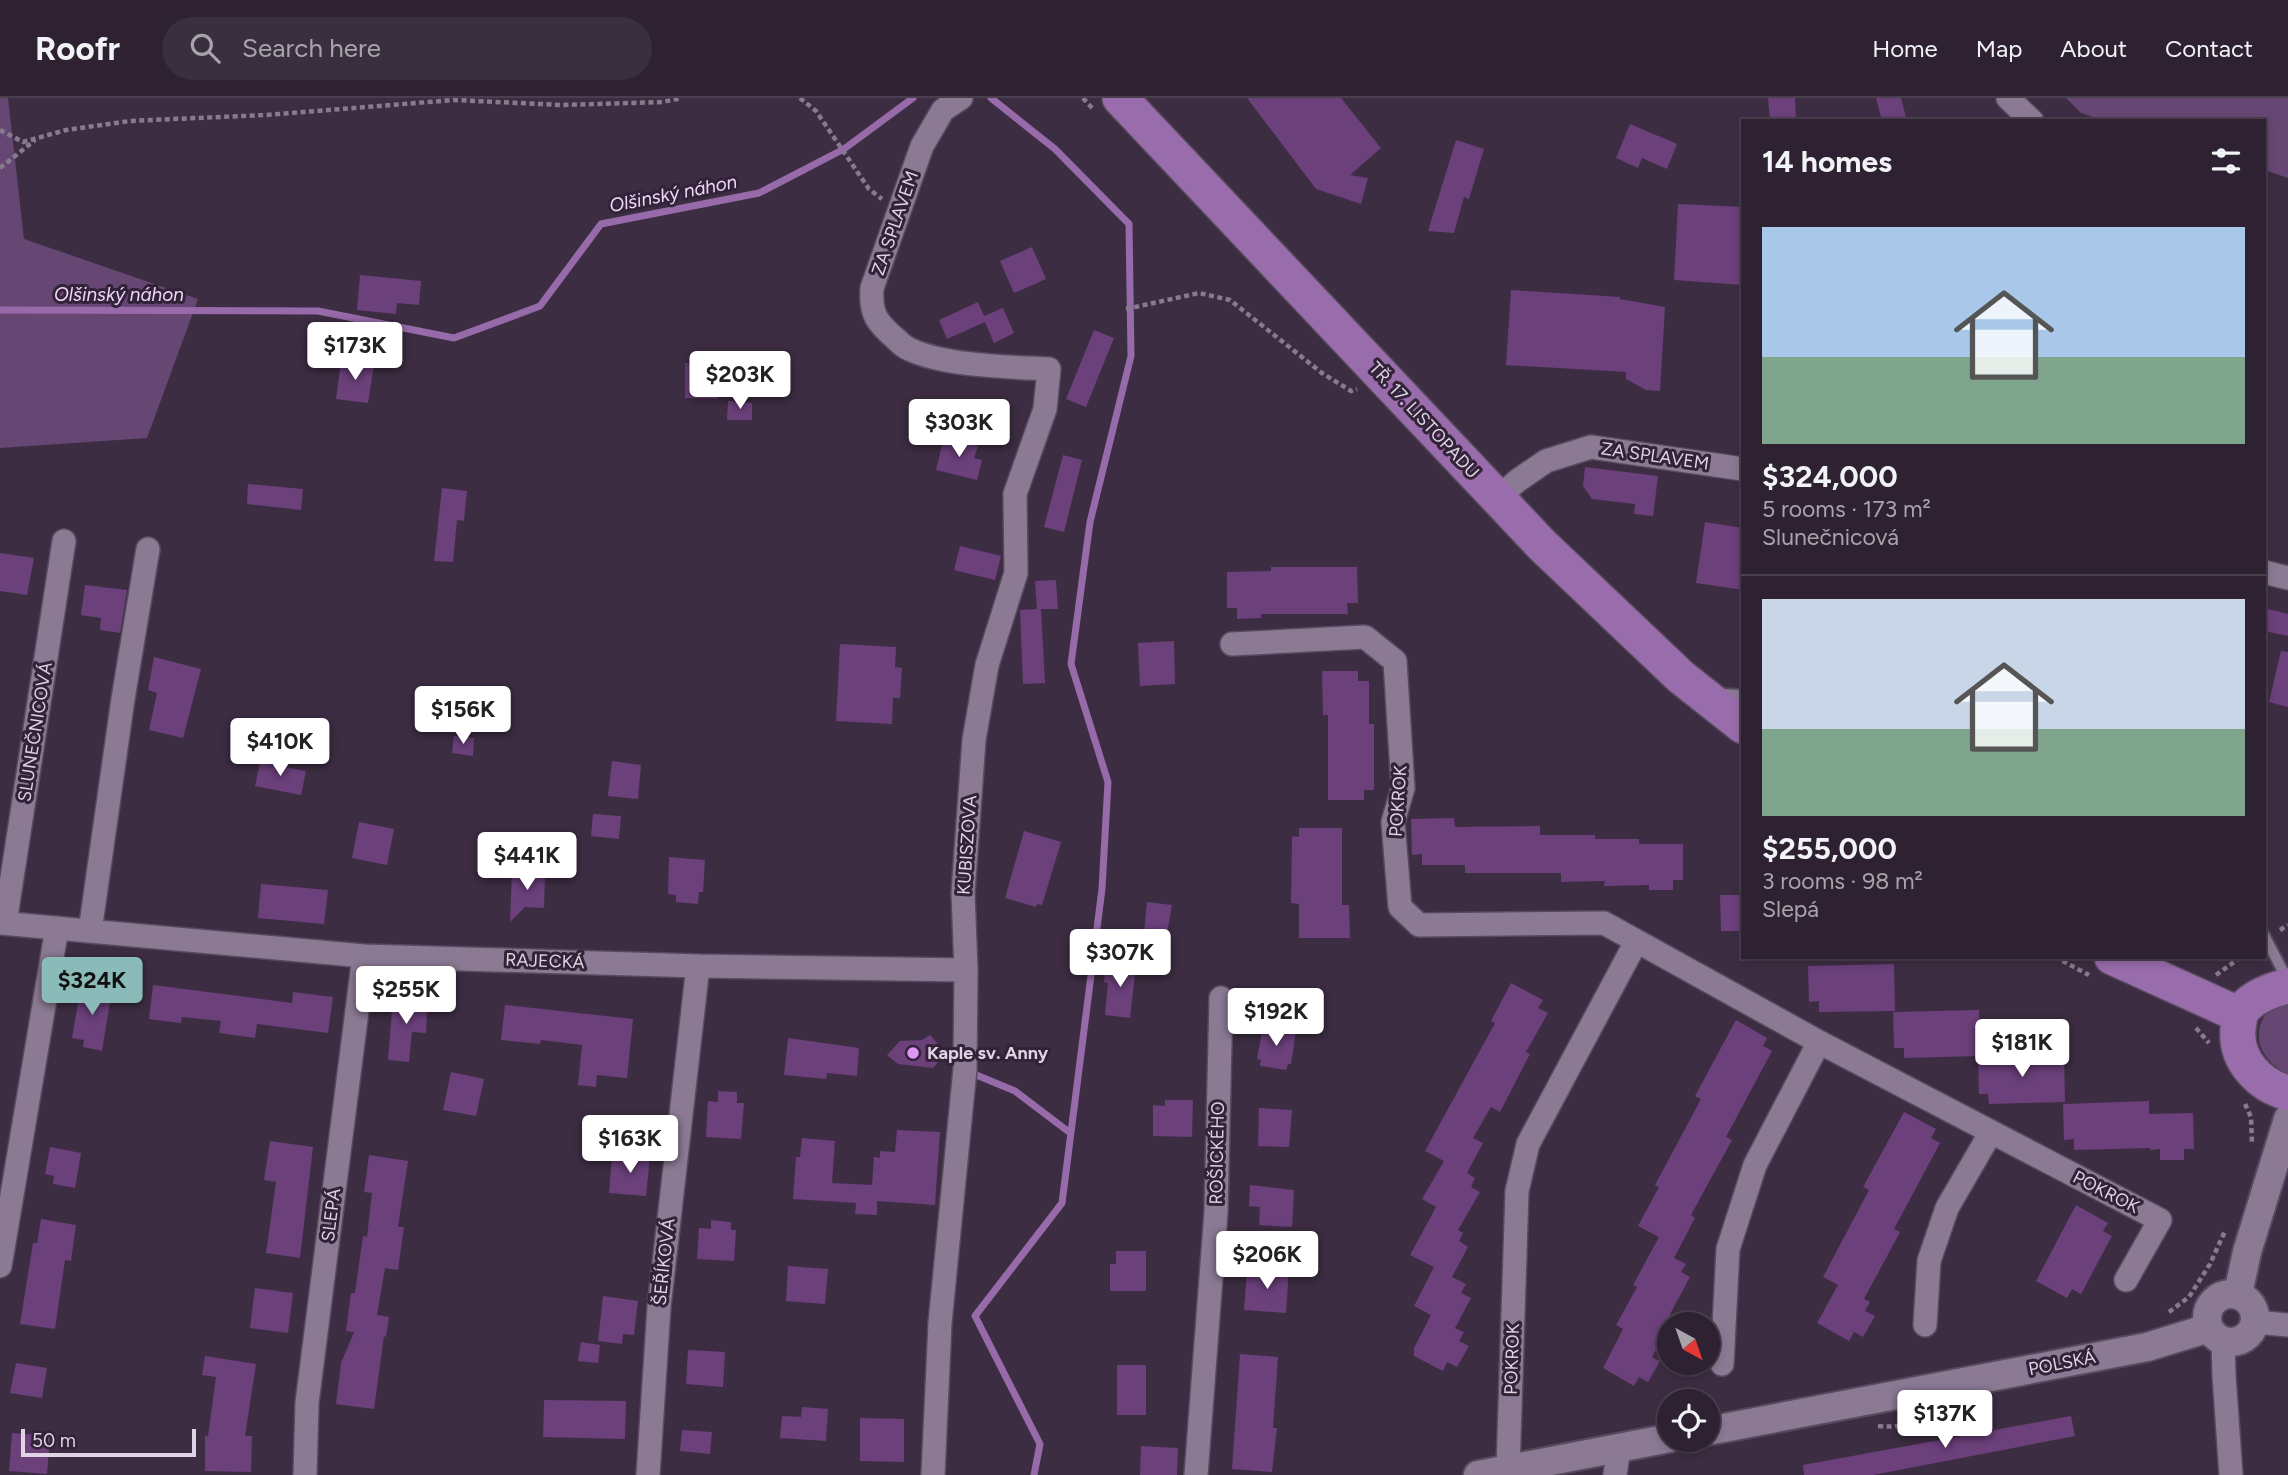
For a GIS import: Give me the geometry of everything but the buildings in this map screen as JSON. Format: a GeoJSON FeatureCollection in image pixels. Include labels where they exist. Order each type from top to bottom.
{"type":"FeatureCollection","features":[{"type":"Feature","properties":{"kind":"main road","name":"TŘ. 17. LISTOPADU"},"geometry":{"type":"LineString","coordinates":[[1120,98],[1498,498],[1589,590],[1681,677],[1741,724]]}},
{"type":"Feature","properties":{"kind":"main road"},"geometry":{"type":"LineString","coordinates":[[2116,959],[2240,1015]]}},
{"type":"Feature","properties":{"kind":"main road"},"geometry":{"type":"LineString","coordinates":[[2288,984],[2255,999],[2240,1015],[2238,1033],[2240,1050],[2246,1062],[2266,1084],[2288,1093]]}},
{"type":"Feature","properties":{"kind":"street","name":"ZA SPLAVEM"},"geometry":{"type":"LineString","coordinates":[[907,349],[876,319],[871,304],[872,288],[922,146],[943,110],[961,98]]}},
{"type":"Feature","properties":{"kind":"street"},"geometry":{"type":"LineString","coordinates":[[2008,98],[2030,119]]}},
{"type":"Feature","properties":{"kind":"street","name":"KUBISZOVA"},"geometry":{"type":"LineString","coordinates":[[907,349],[942,359],[1002,367],[1049,369],[1045,409],[1015,494],[1016,573],[987,665],[974,740],[963,893],[966,970],[965,1069],[940,1323],[933,1475]]}},
{"type":"Feature","properties":{"kind":"street","name":"ZA SPLAVEM"},"geometry":{"type":"LineString","coordinates":[[1498,498],[1546,461],[1591,447],[1741,469]]}},
{"type":"Feature","properties":{"kind":"street","name":"SLUNEČNICOVÁ"},"geometry":{"type":"LineString","coordinates":[[3,923],[64,541]]}},
{"type":"Feature","properties":{"kind":"street"},"geometry":{"type":"LineString","coordinates":[[90,931],[148,549]]}},
{"type":"Feature","properties":{"kind":"street"},"geometry":{"type":"LineString","coordinates":[[2266,572],[2288,578]]}},
{"type":"Feature","properties":{"kind":"street","name":"POKROK"},"geometry":{"type":"LineString","coordinates":[[1232,644],[1365,638],[1395,661],[1403,788],[1393,822],[1400,907],[1419,925],[1604,923],[1819,1042],[2160,1220],[2126,1280]]}},
{"type":"Feature","properties":{"kind":"street","name":"RAJECKÁ"},"geometry":{"type":"LineString","coordinates":[[3,923],[364,956],[698,966],[966,970]]}},
{"type":"Feature","properties":{"kind":"street"},"geometry":{"type":"LineString","coordinates":[[0,1266],[57,928]]}},
{"type":"Feature","properties":{"kind":"street","name":"POKROK"},"geometry":{"type":"LineString","coordinates":[[1508,1469],[1517,1191],[1528,1144],[1636,942]]}},
{"type":"Feature","properties":{"kind":"street","name":"SLEPÁ"},"geometry":{"type":"LineString","coordinates":[[305,1475],[307,1404],[364,956]]}},
{"type":"Feature","properties":{"kind":"street","name":"ŠEŘÍKOVÁ"},"geometry":{"type":"LineString","coordinates":[[648,1475],[659,1307],[698,966]]}},
{"type":"Feature","properties":{"kind":"street","name":"ROŠICKÉHO"},"geometry":{"type":"LineString","coordinates":[[1196,1475],[1216,1212],[1221,998]]}},
{"type":"Feature","properties":{"kind":"street"},"geometry":{"type":"LineString","coordinates":[[1722,1364],[1728,1250],[1755,1165],[1819,1042]]}},
{"type":"Feature","properties":{"kind":"street"},"geometry":{"type":"LineString","coordinates":[[2238,1294],[2247,1252],[2288,1119]]}},
{"type":"Feature","properties":{"kind":"street"},"geometry":{"type":"LineString","coordinates":[[1925,1325],[1929,1261],[1947,1208],[1991,1132]]}},
{"type":"Feature","properties":{"kind":"street"},"geometry":{"type":"LineString","coordinates":[[2238,1294],[2253,1308],[2255,1322],[2244,1338],[2230,1342],[2216,1334],[2206,1320],[2210,1305],[2222,1295],[2238,1294]]}},
{"type":"Feature","properties":{"kind":"street"},"geometry":{"type":"LineString","coordinates":[[2255,1322],[2288,1325]]}},
{"type":"Feature","properties":{"kind":"street"},"geometry":{"type":"LineString","coordinates":[[2216,1334],[2224,1376],[2231,1475]]}},
{"type":"Feature","properties":{"kind":"street","name":"POLSKÁ"},"geometry":{"type":"LineString","coordinates":[[1720,1429],[2216,1334]]}},
{"type":"Feature","properties":{"kind":"street"},"geometry":{"type":"LineString","coordinates":[[1478,1475],[1508,1469],[1617,1461],[1657,1444]]}},
{"type":"Feature","properties":{"kind":"lane"},"geometry":{"type":"LineString","coordinates":[[1702,693],[1741,695]]}},
{"type":"Feature","properties":{"kind":"lane"},"geometry":{"type":"LineString","coordinates":[[2266,939],[2288,984]]}},
{"type":"Feature","properties":{"kind":"path"},"geometry":{"type":"LineString","coordinates":[[0,130],[23,142],[66,130],[130,121],[266,116],[456,99],[562,105],[662,103],[682,98]]}},
{"type":"Feature","properties":{"kind":"path"},"geometry":{"type":"LineString","coordinates":[[800,98],[816,111],[869,189],[898,213]]}},
{"type":"Feature","properties":{"kind":"path"},"geometry":{"type":"LineString","coordinates":[[0,168],[37,138]]}},
{"type":"Feature","properties":{"kind":"path"},"geometry":{"type":"LineString","coordinates":[[1126,309],[1199,293],[1230,300],[1322,373],[1351,391],[1358,389]]}},
{"type":"Feature","properties":{"kind":"path"},"geometry":{"type":"LineString","coordinates":[[2250,1155],[2253,1144]]}},
{"type":"Feature","properties":{"kind":"path"},"geometry":{"type":"LineString","coordinates":[[2167,1314],[2189,1297],[2210,1264],[2228,1220]]}},
{"type":"Feature","properties":{"kind":"shaded area"},"geometry":{"type":"Polygon","coordinates":[[[0,98],[8,98],[24,239],[198,299],[147,438],[0,448],[0,98]]]}},
{"type":"Feature","properties":{"kind":"shaded area"},"geometry":{"type":"Polygon","coordinates":[[[2066,98],[2288,98],[2288,178],[2266,170],[2266,119],[2099,119],[2081,113],[2066,98]]]}},
{"type":"Feature","properties":{"kind":"shaded area"},"geometry":{"type":"Polygon","coordinates":[[[2288,1002],[2288,1075],[2265,1055],[2259,1042],[2259,1034],[2266,1014],[2288,1002]]]}},
{"type":"Feature","properties":{"kind":"waterway","name":"Olšinský náhon"},"geometry":{"type":"LineString","coordinates":[[0,310],[318,311],[454,338],[540,306],[601,224],[759,193],[844,149],[913,98]]}},
{"type":"Feature","properties":{"kind":"waterway"},"geometry":{"type":"LineString","coordinates":[[991,98],[1055,149],[1129,224],[1131,356],[1090,522],[1071,664],[1108,782],[1102,889],[1062,1203],[975,1316],[1040,1444],[1034,1475]]}},
{"type":"Feature","properties":{"kind":"waterway"},"geometry":{"type":"LineString","coordinates":[[969,1072],[1015,1091],[1069,1132]]}},
{"type":"Feature","properties":{"kind":"place","name":"Kaple sv. Anny"},"geometry":{"type":"Point","coordinates":[913,1053]}}]}
